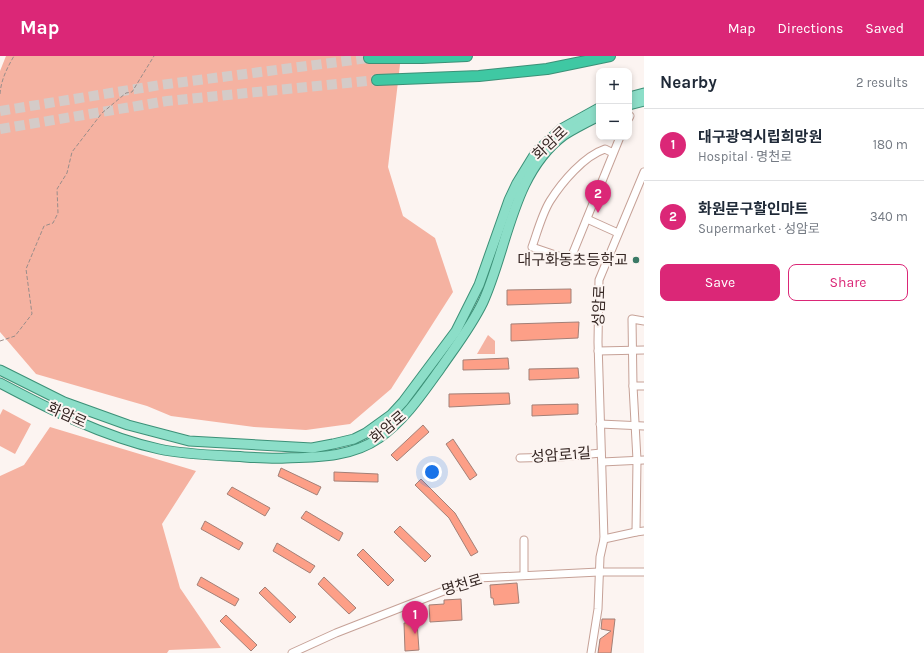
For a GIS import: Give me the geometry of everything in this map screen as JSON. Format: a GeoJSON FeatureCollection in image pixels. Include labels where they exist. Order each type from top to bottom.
{"type":"FeatureCollection","features":[{"type":"Feature","properties":{"kind":"highway"},"geometry":{"type":"LineString","coordinates":[[369,58],[467,56]]}},
{"type":"Feature","properties":{"kind":"highway"},"geometry":{"type":"LineString","coordinates":[[377,80],[479,76],[547,68],[610,56]]}},
{"type":"Feature","properties":{"kind":"main road"},"geometry":{"type":"LineString","coordinates":[[632,96],[644,93]]}},
{"type":"Feature","properties":{"kind":"main road"},"geometry":{"type":"LineString","coordinates":[[632,104],[644,101]]}},
{"type":"Feature","properties":{"kind":"main road","name":"화암로"},"geometry":{"type":"LineString","coordinates":[[3,372],[64,402],[128,425],[189,441],[312,448],[354,439],[366,433],[391,415],[403,402],[456,331],[479,285],[517,183],[536,152],[561,129],[596,110]]}},
{"type":"Feature","properties":{"kind":"main road","name":"화암로"},"geometry":{"type":"LineString","coordinates":[[0,384],[80,422],[118,437],[160,450],[213,456],[274,458],[333,456],[366,445],[379,438],[400,420],[468,330],[483,301],[521,191],[534,170],[546,153],[564,136],[596,118]]}},
{"type":"Feature","properties":{"kind":"street"},"geometry":{"type":"LineString","coordinates":[[613,153],[605,149],[596,152],[568,177],[549,202],[532,247],[570,260],[619,140]]}},
{"type":"Feature","properties":{"kind":"street","name":"성암로"},"geometry":{"type":"LineString","coordinates":[[591,653],[598,609],[600,557],[604,539],[598,351],[598,280],[644,172]]}},
{"type":"Feature","properties":{"kind":"street"},"geometry":{"type":"LineString","coordinates":[[586,219],[618,232]]}},
{"type":"Feature","properties":{"kind":"street"},"geometry":{"type":"LineString","coordinates":[[604,539],[640,531],[641,460],[635,426],[632,319],[644,321]]}},
{"type":"Feature","properties":{"kind":"street"},"geometry":{"type":"LineString","coordinates":[[598,351],[644,350]]}},
{"type":"Feature","properties":{"kind":"street"},"geometry":{"type":"LineString","coordinates":[[0,384],[3,372]]}},
{"type":"Feature","properties":{"kind":"street"},"geometry":{"type":"LineString","coordinates":[[633,386],[644,386]]}},
{"type":"Feature","properties":{"kind":"street"},"geometry":{"type":"LineString","coordinates":[[600,424],[644,426]]}},
{"type":"Feature","properties":{"kind":"street","name":"성암로1길"},"geometry":{"type":"LineString","coordinates":[[520,458],[560,457],[601,453]]}},
{"type":"Feature","properties":{"kind":"street"},"geometry":{"type":"LineString","coordinates":[[602,462],[641,460]]}},
{"type":"Feature","properties":{"kind":"street"},"geometry":{"type":"LineString","coordinates":[[524,540],[524,575]]}},
{"type":"Feature","properties":{"kind":"street","name":"명천로"},"geometry":{"type":"LineString","coordinates":[[292,653],[336,633],[477,578],[599,572],[644,572]]}},
{"type":"Feature","properties":{"kind":"path"},"geometry":{"type":"LineString","coordinates":[[0,94],[0,87],[5,72],[14,56]]}},
{"type":"Feature","properties":{"kind":"path"},"geometry":{"type":"LineString","coordinates":[[0,341],[15,336],[32,314],[26,269],[44,226],[53,223],[58,213],[57,189],[67,173],[72,152],[102,113],[126,93],[132,92],[154,56]]}},
{"type":"Feature","properties":{"kind":"shaded area"},"geometry":{"type":"Polygon","coordinates":[[[6,56],[401,56],[388,167],[403,216],[435,238],[453,292],[391,389],[350,424],[306,430],[254,427],[171,416],[147,406],[36,374],[0,332],[0,71],[6,56]]]}},
{"type":"Feature","properties":{"kind":"shaded area"},"geometry":{"type":"Polygon","coordinates":[[[488,335],[495,341],[495,354],[477,354],[488,335]]]}},
{"type":"Feature","properties":{"kind":"shaded area"},"geometry":{"type":"Polygon","coordinates":[[[3,409],[31,424],[15,454],[0,446],[0,415],[3,409]]]}},
{"type":"Feature","properties":{"kind":"shaded area"},"geometry":{"type":"Polygon","coordinates":[[[50,427],[196,471],[162,524],[180,588],[221,648],[169,650],[167,653],[0,653],[0,476],[24,465],[50,427]]]}},
{"type":"Feature","properties":{"kind":"building"},"geometry":{"type":"Polygon","coordinates":[[[571,289],[571,303],[507,305],[507,290],[571,289]]]}},
{"type":"Feature","properties":{"kind":"building"},"geometry":{"type":"Polygon","coordinates":[[[579,322],[578,338],[511,341],[511,324],[579,322]]]}},
{"type":"Feature","properties":{"kind":"building"},"geometry":{"type":"Polygon","coordinates":[[[508,358],[509,369],[463,370],[463,360],[508,358]]]}},
{"type":"Feature","properties":{"kind":"building"},"geometry":{"type":"Polygon","coordinates":[[[578,368],[579,378],[529,380],[529,369],[578,368]]]}},
{"type":"Feature","properties":{"kind":"building"},"geometry":{"type":"Polygon","coordinates":[[[509,393],[510,404],[449,407],[449,394],[509,393]]]}},
{"type":"Feature","properties":{"kind":"building"},"geometry":{"type":"Polygon","coordinates":[[[578,404],[578,414],[532,416],[532,405],[578,404]]]}},
{"type":"Feature","properties":{"kind":"building"},"geometry":{"type":"Polygon","coordinates":[[[423,425],[429,432],[397,461],[391,455],[423,425]]]}},
{"type":"Feature","properties":{"kind":"building"},"geometry":{"type":"Polygon","coordinates":[[[453,439],[477,475],[470,480],[446,444],[453,439]]]}},
{"type":"Feature","properties":{"kind":"building"},"geometry":{"type":"Polygon","coordinates":[[[281,468],[321,487],[317,495],[278,476],[281,468]]]}},
{"type":"Feature","properties":{"kind":"building"},"geometry":{"type":"Polygon","coordinates":[[[334,472],[378,474],[378,482],[334,481],[334,472]]]}},
{"type":"Feature","properties":{"kind":"building"},"geometry":{"type":"Polygon","coordinates":[[[421,479],[455,513],[478,552],[471,556],[449,518],[415,485],[421,479]]]}},
{"type":"Feature","properties":{"kind":"building"},"geometry":{"type":"Polygon","coordinates":[[[232,487],[270,508],[265,516],[227,494],[232,487]]]}},
{"type":"Feature","properties":{"kind":"building"},"geometry":{"type":"Polygon","coordinates":[[[306,511],[343,533],[339,541],[301,518],[306,511]]]}},
{"type":"Feature","properties":{"kind":"building"},"geometry":{"type":"Polygon","coordinates":[[[205,521],[243,543],[239,550],[201,529],[205,521]]]}},
{"type":"Feature","properties":{"kind":"building"},"geometry":{"type":"Polygon","coordinates":[[[400,526],[431,556],[425,562],[394,532],[400,526]]]}},
{"type":"Feature","properties":{"kind":"building"},"geometry":{"type":"Polygon","coordinates":[[[277,543],[315,566],[310,573],[273,551],[277,543]]]}},
{"type":"Feature","properties":{"kind":"building"},"geometry":{"type":"Polygon","coordinates":[[[363,549],[394,580],[388,586],[357,555],[363,549]]]}},
{"type":"Feature","properties":{"kind":"building"},"geometry":{"type":"Polygon","coordinates":[[[201,577],[239,599],[235,606],[197,585],[201,577]]]}},
{"type":"Feature","properties":{"kind":"building"},"geometry":{"type":"Polygon","coordinates":[[[324,577],[356,608],[349,614],[318,584],[324,577]]]}},
{"type":"Feature","properties":{"kind":"building"},"geometry":{"type":"Polygon","coordinates":[[[517,583],[519,603],[494,605],[493,598],[491,598],[490,585],[517,583]]]}},
{"type":"Feature","properties":{"kind":"building"},"geometry":{"type":"Polygon","coordinates":[[[265,587],[296,617],[290,623],[259,593],[265,587]]]}},
{"type":"Feature","properties":{"kind":"building"},"geometry":{"type":"Polygon","coordinates":[[[461,599],[462,620],[430,622],[429,605],[444,604],[444,600],[461,599]]]}},
{"type":"Feature","properties":{"kind":"building"},"geometry":{"type":"Polygon","coordinates":[[[226,615],[257,645],[251,651],[220,621],[226,615]]]}},
{"type":"Feature","properties":{"kind":"building"},"geometry":{"type":"Polygon","coordinates":[[[602,619],[615,619],[611,653],[598,653],[600,639],[611,631],[601,629],[602,619]]]}},
{"type":"Feature","properties":{"kind":"building"},"geometry":{"type":"Polygon","coordinates":[[[417,622],[419,650],[405,651],[404,623],[417,622]]]}},
{"type":"Feature","properties":{"kind":"tunnel"},"geometry":{"type":"LineString","coordinates":[[0,111],[160,85],[369,58]]}},
{"type":"Feature","properties":{"kind":"tunnel"},"geometry":{"type":"LineString","coordinates":[[0,129],[167,101],[377,80]]}},
{"type":"Feature","properties":{"kind":"place","name":"화원문구할인마트"},"geometry":{"type":"Point","coordinates":[598,213]}},
{"type":"Feature","properties":{"kind":"place","name":"대구화동초등학교"},"geometry":{"type":"Point","coordinates":[636,260]}},
{"type":"Feature","properties":{"kind":"place","name":"대구광역시립희망원"},"geometry":{"type":"Point","coordinates":[415,634]}}]}
